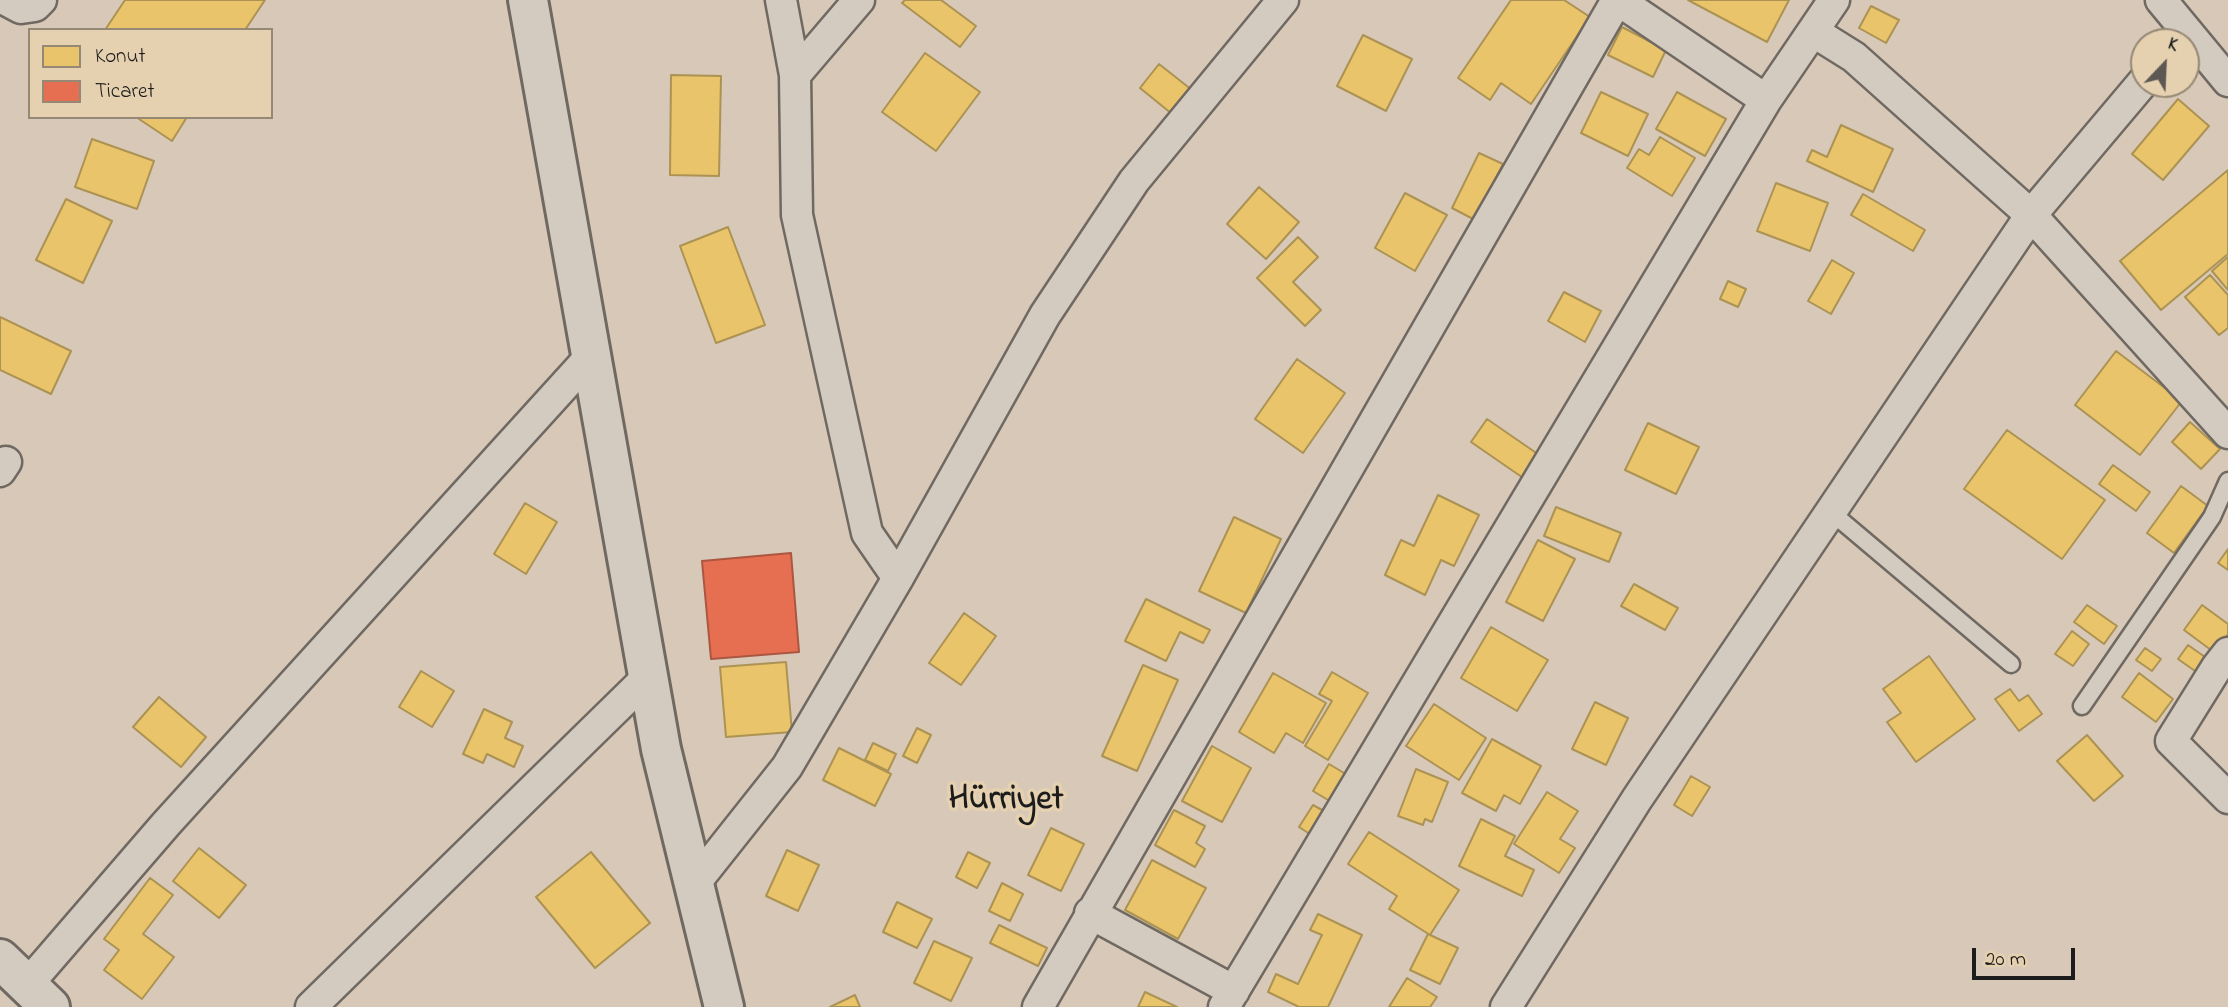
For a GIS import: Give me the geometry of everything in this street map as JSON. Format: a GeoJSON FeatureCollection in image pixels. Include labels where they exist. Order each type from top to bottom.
{"type":"FeatureCollection","features":[{"type":"Feature","properties":{"kind":"street"},"geometry":{"type":"LineString","coordinates":[[6,0],[21,8],[36,6],[41,0]]}},
{"type":"Feature","properties":{"kind":"street"},"geometry":{"type":"LineString","coordinates":[[528,0],[662,749],[724,1007]]}},
{"type":"Feature","properties":{"kind":"street"},"geometry":{"type":"LineString","coordinates":[[781,0],[795,75],[797,215],[867,533],[898,578]]}},
{"type":"Feature","properties":{"kind":"street"},"geometry":{"type":"LineString","coordinates":[[795,75],[859,0]]}},
{"type":"Feature","properties":{"kind":"street"},"geometry":{"type":"LineString","coordinates":[[695,883],[787,767],[898,578],[1045,315],[1119,203],[1134,181],[1283,0]]}},
{"type":"Feature","properties":{"kind":"street"},"geometry":{"type":"LineString","coordinates":[[1038,1007],[1618,0],[1766,100]]}},
{"type":"Feature","properties":{"kind":"street"},"geometry":{"type":"LineString","coordinates":[[1090,913],[1229,999],[1766,100],[1834,0]]}},
{"type":"Feature","properties":{"kind":"street"},"geometry":{"type":"LineString","coordinates":[[2161,0],[2177,28]]}},
{"type":"Feature","properties":{"kind":"street"},"geometry":{"type":"LineString","coordinates":[[1814,32],[1854,57],[2031,215],[2228,433]]}},
{"type":"Feature","properties":{"kind":"street"},"geometry":{"type":"LineString","coordinates":[[2200,54],[2228,81]]}},
{"type":"Feature","properties":{"kind":"street"},"geometry":{"type":"LineString","coordinates":[[1506,1007],[1637,799],[2031,215],[2130,98]]}},
{"type":"Feature","properties":{"kind":"street"},"geometry":{"type":"LineString","coordinates":[[25,984],[166,824],[592,355]]}},
{"type":"Feature","properties":{"kind":"street"},"geometry":{"type":"LineString","coordinates":[[2228,653],[2171,741],[2228,798]]}},
{"type":"Feature","properties":{"kind":"street"},"geometry":{"type":"LineString","coordinates":[[311,1007],[649,677]]}},
{"type":"Feature","properties":{"kind":"lane"},"geometry":{"type":"LineString","coordinates":[[2082,706],[2212,517],[2228,481]]}},
{"type":"Feature","properties":{"kind":"lane"},"geometry":{"type":"LineString","coordinates":[[1831,512],[2011,664]]}},
{"type":"Feature","properties":{"kind":"building: Konut"},"geometry":{"type":"Polygon","coordinates":[[[125,0],[265,0],[246,28],[106,28],[125,0]]]}},
{"type":"Feature","properties":{"kind":"building: Konut"},"geometry":{"type":"Polygon","coordinates":[[[905,0],[941,0],[976,26],[960,47],[902,3],[905,0]]]}},
{"type":"Feature","properties":{"kind":"building: Konut"},"geometry":{"type":"Polygon","coordinates":[[[1511,0],[1564,0],[1590,17],[1531,104],[1501,83],[1490,100],[1458,78],[1511,0]]]}},
{"type":"Feature","properties":{"kind":"building: Konut"},"geometry":{"type":"Polygon","coordinates":[[[1688,0],[1789,0],[1767,42],[1688,0]]]}},
{"type":"Feature","properties":{"kind":"building: Konut"},"geometry":{"type":"Polygon","coordinates":[[[1871,6],[1899,20],[1886,43],[1859,28],[1871,6]]]}},
{"type":"Feature","properties":{"kind":"building: Konut"},"geometry":{"type":"Polygon","coordinates":[[[1622,27],[1666,50],[1653,77],[1608,55],[1622,27]]]}},
{"type":"Feature","properties":{"kind":"building: Konut"},"geometry":{"type":"Polygon","coordinates":[[[1363,35],[1412,59],[1386,111],[1337,86],[1363,35]]]}},
{"type":"Feature","properties":{"kind":"building: Konut"},"geometry":{"type":"Polygon","coordinates":[[[925,53],[980,92],[936,151],[882,112],[925,53]]]}},
{"type":"Feature","properties":{"kind":"building: Konut"},"geometry":{"type":"Polygon","coordinates":[[[1159,64],[1197,94],[1177,118],[1140,88],[1159,64]]]}},
{"type":"Feature","properties":{"kind":"building: Konut"},"geometry":{"type":"Polygon","coordinates":[[[671,75],[721,76],[719,176],[670,175],[671,75]]]}},
{"type":"Feature","properties":{"kind":"building: Konut"},"geometry":{"type":"Polygon","coordinates":[[[1601,92],[1648,114],[1628,156],[1581,133],[1601,92]]]}},
{"type":"Feature","properties":{"kind":"building: Konut"},"geometry":{"type":"Polygon","coordinates":[[[1677,92],[1726,119],[1705,156],[1656,129],[1677,92]]]}},
{"type":"Feature","properties":{"kind":"building: Konut"},"geometry":{"type":"Polygon","coordinates":[[[2178,99],[2209,126],[2163,180],[2132,154],[2178,99]]]}},
{"type":"Feature","properties":{"kind":"building: Konut"},"geometry":{"type":"Polygon","coordinates":[[[139,119],[186,119],[172,141],[139,119]]]}},
{"type":"Feature","properties":{"kind":"building: Konut"},"geometry":{"type":"Polygon","coordinates":[[[1841,125],[1893,149],[1873,192],[1807,161],[1812,150],[1827,157],[1841,125]]]}},
{"type":"Feature","properties":{"kind":"building: Konut"},"geometry":{"type":"Polygon","coordinates":[[[1660,137],[1695,158],[1672,196],[1627,168],[1639,149],[1649,155],[1660,137]]]}},
{"type":"Feature","properties":{"kind":"building: Konut"},"geometry":{"type":"Polygon","coordinates":[[[92,139],[154,161],[137,209],[75,187],[92,139]]]}},
{"type":"Feature","properties":{"kind":"building: Konut"},"geometry":{"type":"Polygon","coordinates":[[[1479,153],[1503,164],[1475,220],[1452,208],[1479,153]]]}},
{"type":"Feature","properties":{"kind":"building: Konut"},"geometry":{"type":"Polygon","coordinates":[[[2228,170],[2228,254],[2161,310],[2120,261],[2228,170]]]}},
{"type":"Feature","properties":{"kind":"building: Konut"},"geometry":{"type":"Polygon","coordinates":[[[1776,183],[1828,203],[1810,251],[1757,231],[1776,183]]]}},
{"type":"Feature","properties":{"kind":"building: Konut"},"geometry":{"type":"Polygon","coordinates":[[[1259,187],[1299,222],[1266,259],[1227,224],[1259,187]]]}},
{"type":"Feature","properties":{"kind":"building: Konut"},"geometry":{"type":"Polygon","coordinates":[[[1405,193],[1447,215],[1415,271],[1375,248],[1405,193]]]}},
{"type":"Feature","properties":{"kind":"building: Konut"},"geometry":{"type":"Polygon","coordinates":[[[1863,194],[1925,230],[1913,251],[1851,215],[1863,194]]]}},
{"type":"Feature","properties":{"kind":"building: Konut"},"geometry":{"type":"Polygon","coordinates":[[[66,199],[112,221],[83,283],[36,260],[66,199]]]}},
{"type":"Feature","properties":{"kind":"building: Konut"},"geometry":{"type":"Polygon","coordinates":[[[728,227],[765,325],[716,343],[680,246],[728,227]]]}},
{"type":"Feature","properties":{"kind":"building: Konut"},"geometry":{"type":"Polygon","coordinates":[[[1298,237],[1318,257],[1293,282],[1321,310],[1305,326],[1257,278],[1298,237]]]}},
{"type":"Feature","properties":{"kind":"building: Konut"},"geometry":{"type":"Polygon","coordinates":[[[2228,257],[2228,290],[2212,271],[2228,257]]]}},
{"type":"Feature","properties":{"kind":"building: Konut"},"geometry":{"type":"Polygon","coordinates":[[[1832,260],[1854,273],[1831,314],[1808,301],[1832,260]]]}},
{"type":"Feature","properties":{"kind":"building: Konut"},"geometry":{"type":"Polygon","coordinates":[[[2210,275],[2228,295],[2228,328],[2219,335],[2185,297],[2210,275]]]}},
{"type":"Feature","properties":{"kind":"building: Konut"},"geometry":{"type":"Polygon","coordinates":[[[1728,281],[1746,289],[1738,307],[1720,299],[1728,281]]]}},
{"type":"Feature","properties":{"kind":"building: Konut"},"geometry":{"type":"Polygon","coordinates":[[[1564,292],[1601,311],[1585,342],[1548,321],[1564,292]]]}},
{"type":"Feature","properties":{"kind":"building: Konut"},"geometry":{"type":"Polygon","coordinates":[[[0,317],[71,351],[51,394],[0,370],[0,317]]]}},
{"type":"Feature","properties":{"kind":"building: Konut"},"geometry":{"type":"Polygon","coordinates":[[[2116,351],[2182,401],[2140,455],[2075,405],[2116,351]]]}},
{"type":"Feature","properties":{"kind":"building: Konut"},"geometry":{"type":"Polygon","coordinates":[[[1297,359],[1345,393],[1303,453],[1255,419],[1297,359]]]}},
{"type":"Feature","properties":{"kind":"building: Konut"},"geometry":{"type":"Polygon","coordinates":[[[1487,419],[1545,459],[1529,482],[1471,442],[1487,419]]]}},
{"type":"Feature","properties":{"kind":"building: Konut"},"geometry":{"type":"Polygon","coordinates":[[[2190,422],[2220,449],[2201,469],[2172,442],[2190,422]]]}},
{"type":"Feature","properties":{"kind":"building: Konut"},"geometry":{"type":"Polygon","coordinates":[[[1648,423],[1699,447],[1676,494],[1625,470],[1648,423]]]}},
{"type":"Feature","properties":{"kind":"building: Konut"},"geometry":{"type":"Polygon","coordinates":[[[2007,430],[2105,500],[2062,559],[1964,489],[2007,430]]]}},
{"type":"Feature","properties":{"kind":"building: Konut"},"geometry":{"type":"Polygon","coordinates":[[[2113,465],[2150,492],[2136,511],[2099,484],[2113,465]]]}},
{"type":"Feature","properties":{"kind":"building: Konut"},"geometry":{"type":"Polygon","coordinates":[[[2181,486],[2208,506],[2174,553],[2147,533],[2181,486]]]}},
{"type":"Feature","properties":{"kind":"building: Konut"},"geometry":{"type":"Polygon","coordinates":[[[1438,495],[1479,515],[1454,566],[1441,560],[1425,595],[1385,575],[1401,540],[1414,546],[1438,495]]]}},
{"type":"Feature","properties":{"kind":"building: Konut"},"geometry":{"type":"Polygon","coordinates":[[[525,503],[557,522],[526,574],[494,554],[525,503]]]}},
{"type":"Feature","properties":{"kind":"building: Konut"},"geometry":{"type":"Polygon","coordinates":[[[1556,507],[1621,533],[1609,562],[1544,536],[1556,507]]]}},
{"type":"Feature","properties":{"kind":"building: Konut"},"geometry":{"type":"Polygon","coordinates":[[[1234,517],[1281,539],[1246,613],[1199,591],[1234,517]]]}},
{"type":"Feature","properties":{"kind":"building: Konut"},"geometry":{"type":"Polygon","coordinates":[[[1538,540],[1575,559],[1543,621],[1506,602],[1538,540]]]}},
{"type":"Feature","properties":{"kind":"building: Konut"},"geometry":{"type":"Polygon","coordinates":[[[2228,549],[2228,570],[2218,563],[2228,549]]]}},
{"type":"Feature","properties":{"kind":"building: Konut"},"geometry":{"type":"Polygon","coordinates":[[[1634,584],[1678,608],[1665,630],[1621,606],[1634,584]]]}},
{"type":"Feature","properties":{"kind":"building: Konut"},"geometry":{"type":"Polygon","coordinates":[[[1146,599],[1210,630],[1203,643],[1180,632],[1166,661],[1125,641],[1146,599]]]}},
{"type":"Feature","properties":{"kind":"building: Konut"},"geometry":{"type":"Polygon","coordinates":[[[2087,605],[2117,626],[2104,644],[2074,622],[2087,605]]]}},
{"type":"Feature","properties":{"kind":"building: Konut"},"geometry":{"type":"Polygon","coordinates":[[[2202,605],[2228,624],[2228,634],[2215,653],[2184,630],[2202,605]]]}},
{"type":"Feature","properties":{"kind":"building: Konut"},"geometry":{"type":"Polygon","coordinates":[[[964,613],[996,636],[961,685],[929,663],[964,613]]]}},
{"type":"Feature","properties":{"kind":"building: Konut"},"geometry":{"type":"Polygon","coordinates":[[[1491,627],[1548,660],[1517,711],[1461,678],[1491,627]]]}},
{"type":"Feature","properties":{"kind":"building: Konut"},"geometry":{"type":"Polygon","coordinates":[[[2072,631],[2089,644],[2073,666],[2055,654],[2072,631]]]}},
{"type":"Feature","properties":{"kind":"building: Konut"},"geometry":{"type":"Polygon","coordinates":[[[2188,645],[2205,657],[2195,671],[2178,659],[2188,645]]]}},
{"type":"Feature","properties":{"kind":"building: Konut"},"geometry":{"type":"Polygon","coordinates":[[[2145,648],[2161,659],[2152,671],[2136,660],[2145,648]]]}},
{"type":"Feature","properties":{"kind":"building: Konut"},"geometry":{"type":"Polygon","coordinates":[[[1929,656],[1975,719],[1916,762],[1887,722],[1901,713],[1883,689],[1929,656]]]}},
{"type":"Feature","properties":{"kind":"building: Konut"},"geometry":{"type":"Polygon","coordinates":[[[786,662],[792,732],[726,737],[720,667],[786,662]]]}},
{"type":"Feature","properties":{"kind":"building: Konut"},"geometry":{"type":"Polygon","coordinates":[[[1143,665],[1178,680],[1137,771],[1102,756],[1143,665]]]}},
{"type":"Feature","properties":{"kind":"building: Konut"},"geometry":{"type":"Polygon","coordinates":[[[421,671],[454,691],[432,727],[399,707],[421,671]]]}},
{"type":"Feature","properties":{"kind":"building: Konut"},"geometry":{"type":"Polygon","coordinates":[[[1332,672],[1368,693],[1328,760],[1305,746],[1332,701],[1319,694],[1332,672]]]}},
{"type":"Feature","properties":{"kind":"building: Konut"},"geometry":{"type":"Polygon","coordinates":[[[1273,673],[1326,703],[1303,743],[1286,733],[1274,753],[1239,732],[1273,673]]]}},
{"type":"Feature","properties":{"kind":"building: Konut"},"geometry":{"type":"Polygon","coordinates":[[[2139,673],[2173,699],[2156,722],[2122,697],[2139,673]]]}},
{"type":"Feature","properties":{"kind":"building: Konut"},"geometry":{"type":"Polygon","coordinates":[[[2010,689],[2019,701],[2028,695],[2042,714],[2019,731],[1995,699],[2010,689]]]}},
{"type":"Feature","properties":{"kind":"building: Konut"},"geometry":{"type":"Polygon","coordinates":[[[159,697],[206,737],[181,767],[133,727],[159,697]]]}},
{"type":"Feature","properties":{"kind":"building: Konut"},"geometry":{"type":"Polygon","coordinates":[[[1595,702],[1628,718],[1606,765],[1572,749],[1595,702]]]}},
{"type":"Feature","properties":{"kind":"building: Konut"},"geometry":{"type":"Polygon","coordinates":[[[1434,704],[1486,738],[1459,780],[1406,746],[1434,704]]]}},
{"type":"Feature","properties":{"kind":"building: Konut"},"geometry":{"type":"Polygon","coordinates":[[[484,709],[512,722],[505,738],[523,746],[514,767],[487,754],[483,763],[463,754],[484,709]]]}},
{"type":"Feature","properties":{"kind":"building: Konut"},"geometry":{"type":"Polygon","coordinates":[[[917,728],[931,735],[917,763],[903,756],[917,728]]]}},
{"type":"Feature","properties":{"kind":"building: Konut"},"geometry":{"type":"Polygon","coordinates":[[[2087,735],[2123,776],[2094,801],[2057,761],[2087,735]]]}},
{"type":"Feature","properties":{"kind":"building: Konut"},"geometry":{"type":"Polygon","coordinates":[[[1492,739],[1541,766],[1520,804],[1504,795],[1496,811],[1462,793],[1492,739]]]}},
{"type":"Feature","properties":{"kind":"building: Konut"},"geometry":{"type":"Polygon","coordinates":[[[873,743],[896,754],[888,771],[865,760],[873,743]]]}},
{"type":"Feature","properties":{"kind":"building: Konut"},"geometry":{"type":"Polygon","coordinates":[[[1212,746],[1251,768],[1222,822],[1182,801],[1212,746]]]}},
{"type":"Feature","properties":{"kind":"building: Konut"},"geometry":{"type":"Polygon","coordinates":[[[839,748],[891,774],[875,806],[823,780],[839,748]]]}},
{"type":"Feature","properties":{"kind":"building: Konut"},"geometry":{"type":"Polygon","coordinates":[[[1329,764],[1349,776],[1333,803],[1313,791],[1329,764]]]}},
{"type":"Feature","properties":{"kind":"building: Konut"},"geometry":{"type":"Polygon","coordinates":[[[1416,769],[1448,782],[1432,822],[1425,819],[1423,825],[1398,816],[1416,769]]]}},
{"type":"Feature","properties":{"kind":"building: Konut"},"geometry":{"type":"Polygon","coordinates":[[[1691,776],[1710,787],[1692,816],[1674,805],[1691,776]]]}},
{"type":"Feature","properties":{"kind":"building: Konut"},"geometry":{"type":"Polygon","coordinates":[[[1547,792],[1578,811],[1560,839],[1575,848],[1559,873],[1514,844],[1547,792]]]}},
{"type":"Feature","properties":{"kind":"building: Konut"},"geometry":{"type":"Polygon","coordinates":[[[1313,805],[1333,816],[1319,840],[1299,827],[1313,805]]]}},
{"type":"Feature","properties":{"kind":"building: Konut"},"geometry":{"type":"Polygon","coordinates":[[[1174,810],[1205,826],[1196,843],[1205,849],[1195,867],[1155,845],[1174,810]]]}},
{"type":"Feature","properties":{"kind":"building: Konut"},"geometry":{"type":"Polygon","coordinates":[[[1481,819],[1515,836],[1505,856],[1534,870],[1522,896],[1459,866],[1481,819]]]}},
{"type":"Feature","properties":{"kind":"building: Konut"},"geometry":{"type":"Polygon","coordinates":[[[1051,828],[1084,844],[1061,891],[1028,875],[1051,828]]]}},
{"type":"Feature","properties":{"kind":"building: Konut"},"geometry":{"type":"Polygon","coordinates":[[[1369,832],[1459,890],[1430,935],[1389,909],[1397,896],[1348,864],[1369,832]]]}},
{"type":"Feature","properties":{"kind":"building: Konut"},"geometry":{"type":"Polygon","coordinates":[[[199,848],[246,885],[219,918],[173,881],[199,848]]]}},
{"type":"Feature","properties":{"kind":"building: Konut"},"geometry":{"type":"Polygon","coordinates":[[[787,850],[819,865],[798,911],[766,896],[787,850]]]}},
{"type":"Feature","properties":{"kind":"building: Konut"},"geometry":{"type":"Polygon","coordinates":[[[591,852],[650,923],[595,968],[536,897],[591,852]]]}},
{"type":"Feature","properties":{"kind":"building: Konut"},"geometry":{"type":"Polygon","coordinates":[[[968,852],[990,863],[977,888],[956,877],[968,852]]]}},
{"type":"Feature","properties":{"kind":"building: Konut"},"geometry":{"type":"Polygon","coordinates":[[[1152,860],[1206,888],[1178,939],[1125,910],[1152,860]]]}},
{"type":"Feature","properties":{"kind":"building: Konut"},"geometry":{"type":"Polygon","coordinates":[[[150,878],[173,895],[143,934],[174,957],[142,999],[104,970],[119,950],[104,939],[150,878]]]}},
{"type":"Feature","properties":{"kind":"building: Konut"},"geometry":{"type":"Polygon","coordinates":[[[1002,883],[1023,894],[1010,921],[989,911],[1002,883]]]}},
{"type":"Feature","properties":{"kind":"building: Konut"},"geometry":{"type":"Polygon","coordinates":[[[897,902],[932,919],[917,948],[883,932],[897,902]]]}},
{"type":"Feature","properties":{"kind":"building: Konut"},"geometry":{"type":"Polygon","coordinates":[[[1318,914],[1362,935],[1328,1007],[1299,1007],[1268,992],[1276,974],[1298,984],[1322,935],[1310,930],[1318,914]]]}},
{"type":"Feature","properties":{"kind":"building: Konut"},"geometry":{"type":"Polygon","coordinates":[[[999,925],[1047,948],[1038,966],[990,943],[999,925]]]}},
{"type":"Feature","properties":{"kind":"building: Konut"},"geometry":{"type":"Polygon","coordinates":[[[1428,934],[1458,948],[1440,984],[1410,970],[1428,934]]]}},
{"type":"Feature","properties":{"kind":"building: Konut"},"geometry":{"type":"Polygon","coordinates":[[[934,941],[972,958],[951,1001],[914,983],[934,941]]]}},
{"type":"Feature","properties":{"kind":"building: Konut"},"geometry":{"type":"Polygon","coordinates":[[[1407,978],[1437,997],[1430,1007],[1389,1007],[1407,978]]]}},
{"type":"Feature","properties":{"kind":"building: Konut"},"geometry":{"type":"Polygon","coordinates":[[[1145,992],[1177,1007],[1138,1007],[1145,992]]]}},
{"type":"Feature","properties":{"kind":"building: Konut"},"geometry":{"type":"Polygon","coordinates":[[[855,995],[860,1007],[830,1007],[855,995]]]}},
{"type":"Feature","properties":{"kind":"building: Ticaret"},"geometry":{"type":"Polygon","coordinates":[[[791,553],[799,652],[711,659],[702,561],[791,553]]]}},
{"type":"Feature","properties":{"kind":"district","name":"Hürriyet"},"geometry":{"type":"Point","coordinates":[1006,802]}}]}
